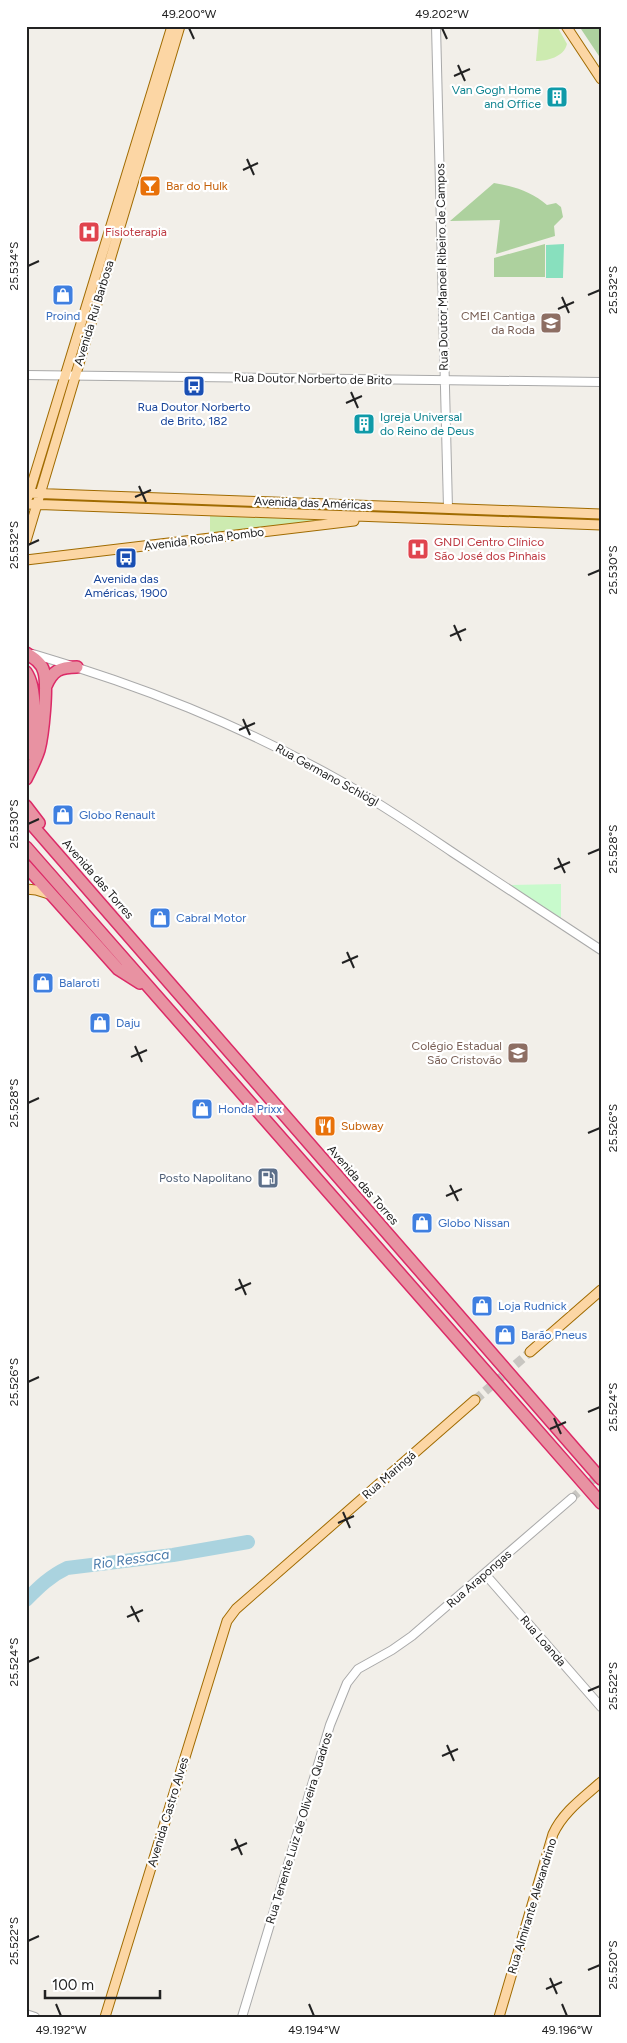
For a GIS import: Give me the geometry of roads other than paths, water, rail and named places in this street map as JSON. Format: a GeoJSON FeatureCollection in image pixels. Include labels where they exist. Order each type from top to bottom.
{"type":"FeatureCollection","features":[{"type":"Feature","properties":{"kind":"highway"},"geometry":{"type":"LineString","coordinates":[[26,653],[42,666],[46,687],[37,758],[26,779]]}},
{"type":"Feature","properties":{"kind":"highway"},"geometry":{"type":"LineString","coordinates":[[46,687],[56,670],[76,667]]}},
{"type":"Feature","properties":{"kind":"highway"},"geometry":{"type":"LineString","coordinates":[[26,672],[31,678],[34,695],[31,740],[26,755]]}},
{"type":"Feature","properties":{"kind":"highway"},"geometry":{"type":"LineString","coordinates":[[26,806],[41,827],[46,841]]}},
{"type":"Feature","properties":{"kind":"highway","name":"Avenida das Torres"},"geometry":{"type":"LineString","coordinates":[[26,818],[601,1479]]}},
{"type":"Feature","properties":{"kind":"highway"},"geometry":{"type":"LineString","coordinates":[[26,847],[601,1503]]}},
{"type":"Feature","properties":{"kind":"highway"},"geometry":{"type":"LineString","coordinates":[[26,866],[118,969],[152,991]]}},
{"type":"Feature","properties":{"kind":"main road","name":"Avenida Rui Barbosa"},"geometry":{"type":"LineString","coordinates":[[26,504],[172,26]]}},
{"type":"Feature","properties":{"kind":"main road","name":"Avenida Rui Barbosa"},"geometry":{"type":"LineString","coordinates":[[26,541],[180,26]]}},
{"type":"Feature","properties":{"kind":"main road"},"geometry":{"type":"LineString","coordinates":[[566,26],[601,79]]}},
{"type":"Feature","properties":{"kind":"main road","name":"Avenida das Américas"},"geometry":{"type":"LineString","coordinates":[[28,493],[601,513]]}},
{"type":"Feature","properties":{"kind":"main road","name":"Avenida das Américas"},"geometry":{"type":"LineString","coordinates":[[26,504],[588,524],[601,526]]}},
{"type":"Feature","properties":{"kind":"main road","name":"Avenida Rocha Pombo"},"geometry":{"type":"LineString","coordinates":[[26,560],[382,517]]}},
{"type":"Feature","properties":{"kind":"main road"},"geometry":{"type":"LineString","coordinates":[[26,889],[36,890],[52,896]]}},
{"type":"Feature","properties":{"kind":"main road"},"geometry":{"type":"LineString","coordinates":[[530,1352],[601,1290]]}},
{"type":"Feature","properties":{"kind":"main road","name":"Rua Maringá"},"geometry":{"type":"LineString","coordinates":[[236,1610],[475,1400]]}},
{"type":"Feature","properties":{"kind":"main road","name":"Avenida Castro Alves"},"geometry":{"type":"LineString","coordinates":[[105,2017],[224,1626],[236,1610]]}},
{"type":"Feature","properties":{"kind":"main road","name":"Rua Almirante Alexandrino"},"geometry":{"type":"LineString","coordinates":[[499,2017],[553,1834],[562,1818],[601,1782]]}},
{"type":"Feature","properties":{"kind":"street","name":"Rua Doutor Manoel Ribeiro de Campos"},"geometry":{"type":"LineString","coordinates":[[436,26],[448,508]]}},
{"type":"Feature","properties":{"kind":"street","name":"Rua Doutor Norberto de Brito"},"geometry":{"type":"LineString","coordinates":[[26,375],[601,382]]}},
{"type":"Feature","properties":{"kind":"street","name":"Rua Germano Schlögl"},"geometry":{"type":"LineString","coordinates":[[26,653],[146,690],[212,716],[331,775],[397,815],[601,950]]}},
{"type":"Feature","properties":{"kind":"street","name":"Rua Arapongas"},"geometry":{"type":"LineString","coordinates":[[382,1656],[412,1636],[572,1498]]}},
{"type":"Feature","properties":{"kind":"street","name":"Rua Loanda"},"geometry":{"type":"LineString","coordinates":[[485,1574],[601,1707]]}},
{"type":"Feature","properties":{"kind":"street","name":"Rua Tenente Luiz de Oliveira Quadros"},"geometry":{"type":"LineString","coordinates":[[242,2017],[330,1725],[350,1678],[358,1669],[382,1656]]}},
{"type":"Feature","properties":{"kind":"street"},"geometry":{"type":"LineString","coordinates":[[26,2014],[35,2017]]}},
{"type":"Feature","properties":{"kind":"waterway","name":"Rio Ressaca"},"geometry":{"type":"LineString","coordinates":[[26,1600],[50,1578],[67,1568],[173,1555],[248,1542]]}},
{"type":"Feature","properties":{"kind":"tunnel"},"geometry":{"type":"LineString","coordinates":[[475,1400],[530,1352]]}},
{"type":"Feature","properties":{"kind":"tunnel"},"geometry":{"type":"LineString","coordinates":[[572,1498],[601,1473]]}},
{"type":"Feature","properties":{"kind":"place","name":"Van Gogh Home and Office"},"geometry":{"type":"Point","coordinates":[557,97]}},
{"type":"Feature","properties":{"kind":"place","name":"Bar do Hulk"},"geometry":{"type":"Point","coordinates":[150,186]}},
{"type":"Feature","properties":{"kind":"place","name":"Fisioterapia"},"geometry":{"type":"Point","coordinates":[89,232]}},
{"type":"Feature","properties":{"kind":"place","name":"Proind"},"geometry":{"type":"Point","coordinates":[63,295]}},
{"type":"Feature","properties":{"kind":"place","name":"CMEI Cantiga da Roda"},"geometry":{"type":"Point","coordinates":[551,323]}},
{"type":"Feature","properties":{"kind":"place","name":"Rua Doutor Norberto de Brito, 182"},"geometry":{"type":"Point","coordinates":[194,386]}},
{"type":"Feature","properties":{"kind":"place","name":"Igreja Universal do Reino de Deus"},"geometry":{"type":"Point","coordinates":[364,424]}},
{"type":"Feature","properties":{"kind":"place","name":"GNDI Centro Clínico São José dos Pinhais"},"geometry":{"type":"Point","coordinates":[418,549]}},
{"type":"Feature","properties":{"kind":"place","name":"Avenida das Américas, 1900"},"geometry":{"type":"Point","coordinates":[126,558]}},
{"type":"Feature","properties":{"kind":"place","name":"Globo Renault"},"geometry":{"type":"Point","coordinates":[63,815]}},
{"type":"Feature","properties":{"kind":"place","name":"Cabral Motor"},"geometry":{"type":"Point","coordinates":[160,918]}},
{"type":"Feature","properties":{"kind":"place","name":"Balaroti"},"geometry":{"type":"Point","coordinates":[43,983]}},
{"type":"Feature","properties":{"kind":"place","name":"Daju"},"geometry":{"type":"Point","coordinates":[100,1023]}},
{"type":"Feature","properties":{"kind":"place","name":"Colégio Estadual São Cristovão"},"geometry":{"type":"Point","coordinates":[518,1053]}},
{"type":"Feature","properties":{"kind":"place","name":"Honda Prixx"},"geometry":{"type":"Point","coordinates":[202,1109]}},
{"type":"Feature","properties":{"kind":"place","name":"Subway"},"geometry":{"type":"Point","coordinates":[325,1126]}},
{"type":"Feature","properties":{"kind":"place","name":"Posto Napolitano"},"geometry":{"type":"Point","coordinates":[268,1178]}},
{"type":"Feature","properties":{"kind":"place","name":"Globo Nissan"},"geometry":{"type":"Point","coordinates":[422,1223]}},
{"type":"Feature","properties":{"kind":"place","name":"Loja Rudnick"},"geometry":{"type":"Point","coordinates":[482,1306]}},
{"type":"Feature","properties":{"kind":"place","name":"Barão Pneus"},"geometry":{"type":"Point","coordinates":[505,1335]}}]}
